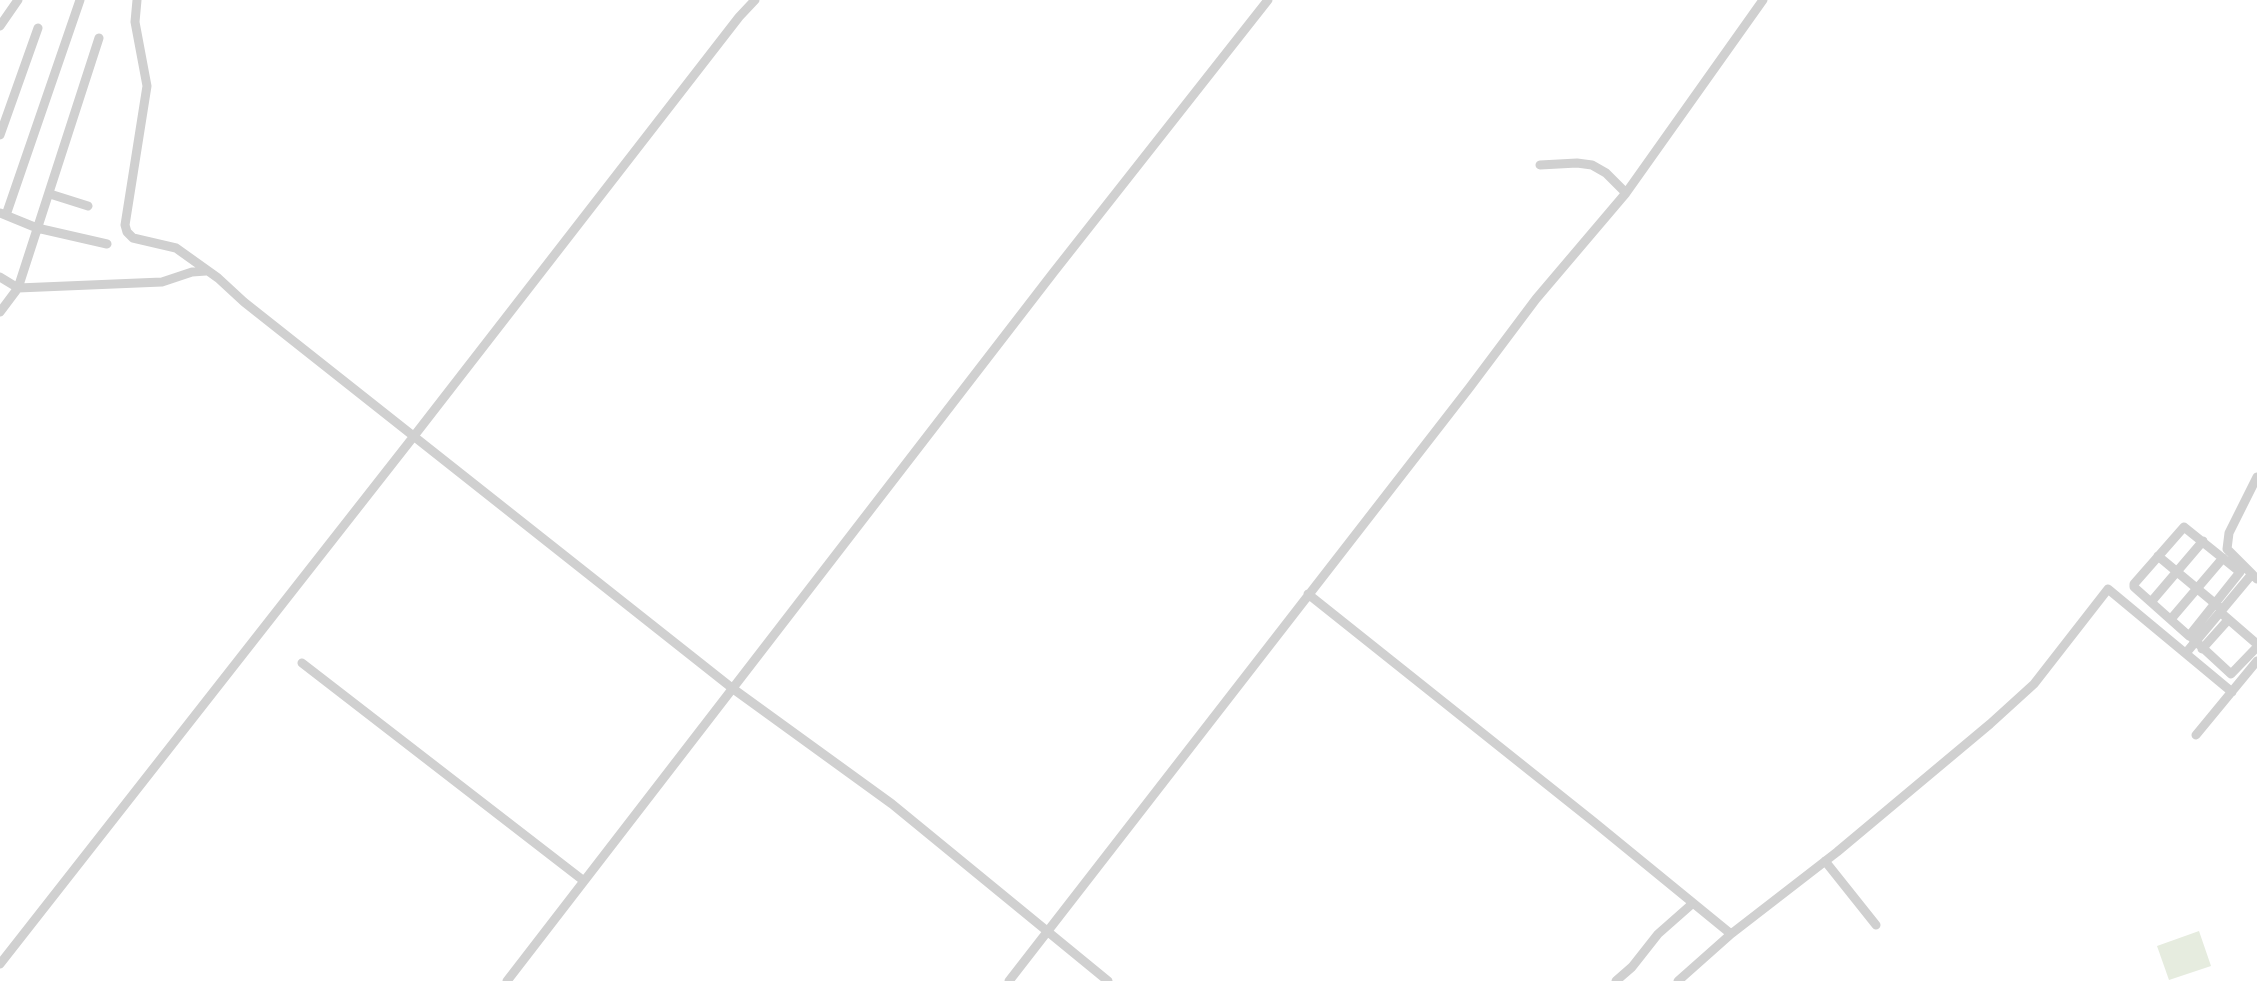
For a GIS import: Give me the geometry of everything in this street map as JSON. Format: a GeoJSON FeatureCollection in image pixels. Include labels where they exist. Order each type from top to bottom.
{"type":"FeatureCollection","features":[{"type":"Feature","properties":{"kind":"street"},"geometry":{"type":"LineString","coordinates":[[0,26],[18,0]]}},
{"type":"Feature","properties":{"kind":"street"},"geometry":{"type":"LineString","coordinates":[[80,0],[3,214],[37,228],[107,244]]}},
{"type":"Feature","properties":{"kind":"street"},"geometry":{"type":"LineString","coordinates":[[137,0],[135,22],[147,86],[125,225],[127,232],[133,238],[176,248],[218,278],[244,302],[732,688],[892,804],[1047,933],[1108,981]]}},
{"type":"Feature","properties":{"kind":"street"},"geometry":{"type":"LineString","coordinates":[[0,964],[414,436],[651,129],[754,0]]}},
{"type":"Feature","properties":{"kind":"street"},"geometry":{"type":"LineString","coordinates":[[508,981],[1053,272],[1268,0]]}},
{"type":"Feature","properties":{"kind":"street"},"geometry":{"type":"LineString","coordinates":[[1009,981],[1464,395],[1536,299],[1626,193],[1764,0]]}},
{"type":"Feature","properties":{"kind":"street"},"geometry":{"type":"LineString","coordinates":[[0,135],[38,28]]}},
{"type":"Feature","properties":{"kind":"street"},"geometry":{"type":"LineString","coordinates":[[0,312],[18,288],[99,38]]}},
{"type":"Feature","properties":{"kind":"street"},"geometry":{"type":"LineString","coordinates":[[1540,165],[1577,163],[1592,165],[1606,173],[1626,193]]}},
{"type":"Feature","properties":{"kind":"street"},"geometry":{"type":"LineString","coordinates":[[50,194],[88,206]]}},
{"type":"Feature","properties":{"kind":"street"},"geometry":{"type":"LineString","coordinates":[[0,277],[18,288],[162,282],[177,276],[206,271]]}},
{"type":"Feature","properties":{"kind":"street"},"geometry":{"type":"LineString","coordinates":[[2186,653],[2192,639],[2219,608],[2254,577],[2227,549],[2228,534],[2257,476]]}},
{"type":"Feature","properties":{"kind":"street"},"geometry":{"type":"LineString","coordinates":[[2158,556],[2219,608],[2228,620],[2257,646],[2232,674],[2134,587],[2134,584],[2158,556],[2184,527],[2240,572],[2219,608]]}},
{"type":"Feature","properties":{"kind":"street"},"geometry":{"type":"LineString","coordinates":[[2151,602],[2203,541]]}},
{"type":"Feature","properties":{"kind":"street"},"geometry":{"type":"LineString","coordinates":[[2172,619],[2223,558]]}},
{"type":"Feature","properties":{"kind":"street"},"geometry":{"type":"LineString","coordinates":[[1678,981],[1731,934],[1825,861],[1970,742],[2034,684],[2108,589],[2232,692]]}},
{"type":"Feature","properties":{"kind":"street"},"geometry":{"type":"LineString","coordinates":[[1308,594],[1731,934]]}},
{"type":"Feature","properties":{"kind":"street"},"geometry":{"type":"LineString","coordinates":[[2202,648],[2228,620]]}},
{"type":"Feature","properties":{"kind":"street"},"geometry":{"type":"LineString","coordinates":[[2196,735],[2257,661]]}},
{"type":"Feature","properties":{"kind":"street"},"geometry":{"type":"LineString","coordinates":[[302,663],[584,881]]}},
{"type":"Feature","properties":{"kind":"street"},"geometry":{"type":"LineString","coordinates":[[1825,861],[1876,925]]}},
{"type":"Feature","properties":{"kind":"street"},"geometry":{"type":"LineString","coordinates":[[1616,981],[1632,967],[1658,934],[1692,904]]}},
{"type":"Feature","properties":{"kind":"shaded area"},"geometry":{"type":"Polygon","coordinates":[[[2199,931],[2211,966],[2169,980],[2157,946],[2199,931]]]}}]}
